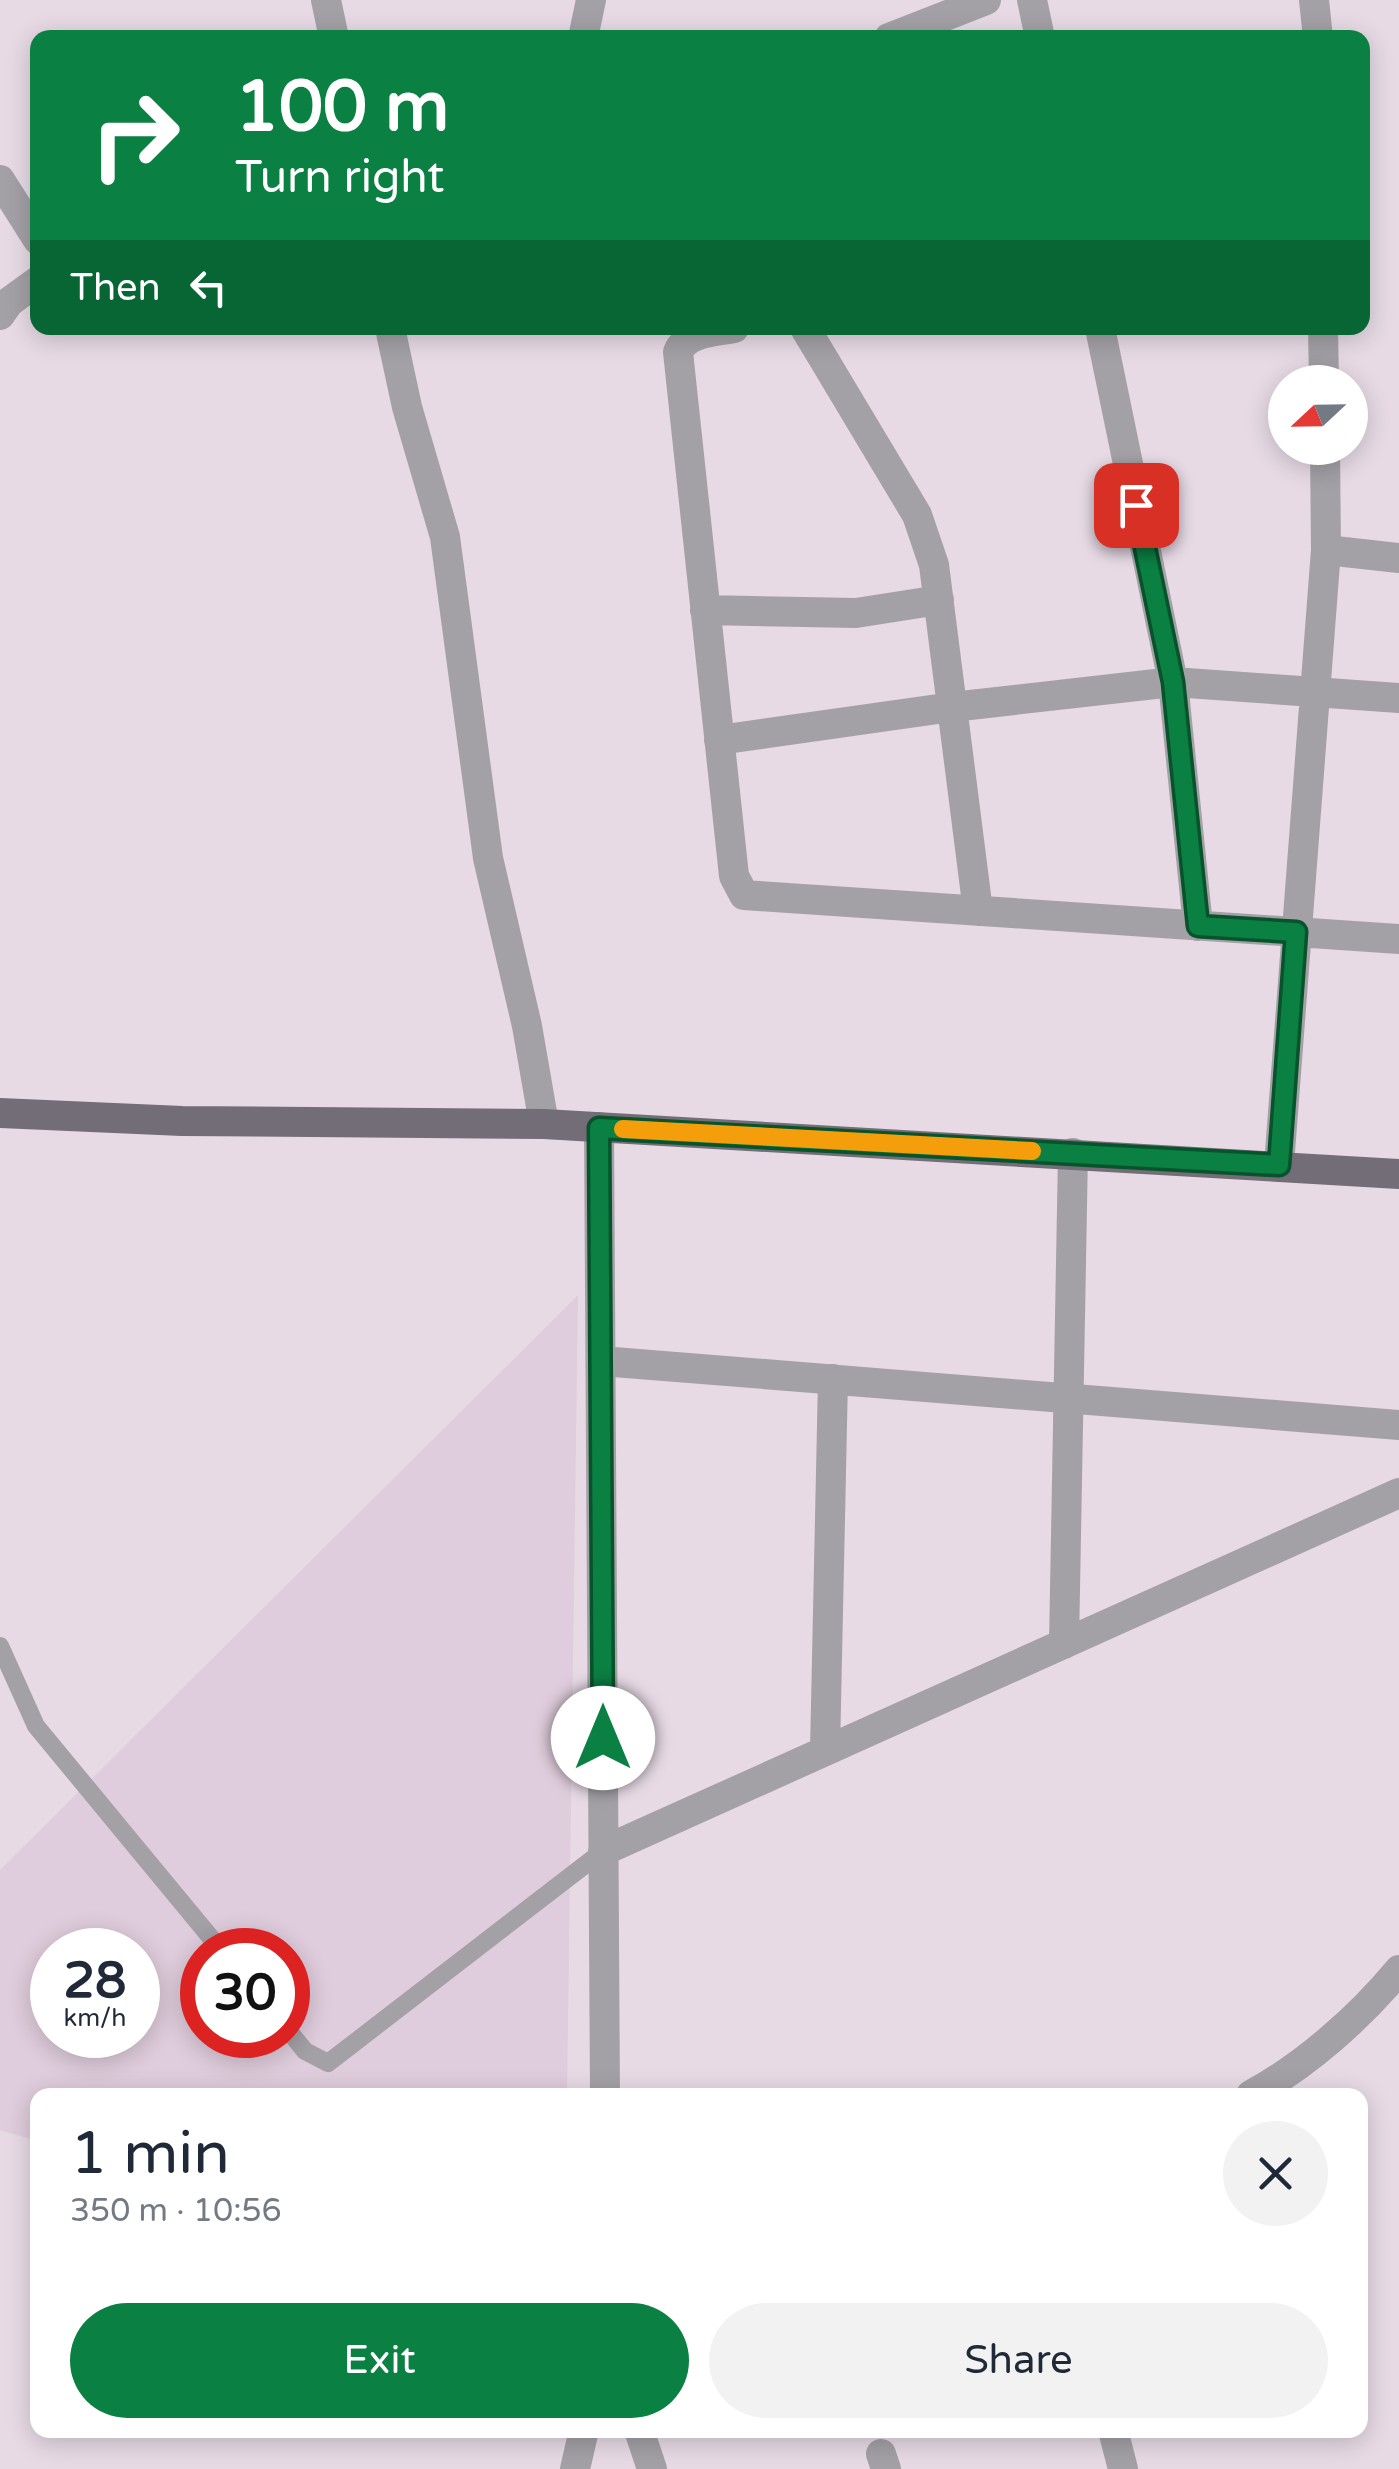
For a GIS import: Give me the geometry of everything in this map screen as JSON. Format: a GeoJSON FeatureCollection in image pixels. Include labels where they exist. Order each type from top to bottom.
{"type":"FeatureCollection","features":[{"type":"Feature","properties":{"kind":"main road"},"geometry":{"type":"LineString","coordinates":[[0,1113],[182,1121],[544,1124],[1399,1174]]}},
{"type":"Feature","properties":{"kind":"street"},"geometry":{"type":"LineString","coordinates":[[326,0],[332,30]]}},
{"type":"Feature","properties":{"kind":"street"},"geometry":{"type":"LineString","coordinates":[[584,30],[590,0]]}},
{"type":"Feature","properties":{"kind":"street"},"geometry":{"type":"LineString","coordinates":[[909,30],[986,0]]}},
{"type":"Feature","properties":{"kind":"street"},"geometry":{"type":"LineString","coordinates":[[1032,0],[1038,30]]}},
{"type":"Feature","properties":{"kind":"street"},"geometry":{"type":"LineString","coordinates":[[1314,0],[1317,30]]}},
{"type":"Feature","properties":{"kind":"street"},"geometry":{"type":"LineString","coordinates":[[0,180],[30,227]]}},
{"type":"Feature","properties":{"kind":"street"},"geometry":{"type":"LineString","coordinates":[[0,315],[9,302],[30,287]]}},
{"type":"Feature","properties":{"kind":"street"},"geometry":{"type":"LineString","coordinates":[[392,335],[407,407],[445,536],[488,858],[527,1026],[544,1124]]}},
{"type":"Feature","properties":{"kind":"street"},"geometry":{"type":"LineString","coordinates":[[702,335],[689,338],[678,352],[734,876],[744,895],[1399,940]]}},
{"type":"Feature","properties":{"kind":"street"},"geometry":{"type":"LineString","coordinates":[[809,335],[916,515],[934,565],[978,911]]}},
{"type":"Feature","properties":{"kind":"street"},"geometry":{"type":"LineString","coordinates":[[1101,335],[1173,682],[1198,926]]}},
{"type":"Feature","properties":{"kind":"street"},"geometry":{"type":"LineString","coordinates":[[1323,335],[1324,365]]}},
{"type":"Feature","properties":{"kind":"street"},"geometry":{"type":"LineString","coordinates":[[1279,1165],[1326,550],[1325,465]]}},
{"type":"Feature","properties":{"kind":"street"},"geometry":{"type":"LineString","coordinates":[[1326,550],[1399,558]]}},
{"type":"Feature","properties":{"kind":"street"},"geometry":{"type":"LineString","coordinates":[[706,610],[856,613],[939,600]]}},
{"type":"Feature","properties":{"kind":"street"},"geometry":{"type":"LineString","coordinates":[[719,740],[952,707],[1173,682],[1399,698]]}},
{"type":"Feature","properties":{"kind":"street"},"geometry":{"type":"LineString","coordinates":[[599,1128],[605,2088]]}},
{"type":"Feature","properties":{"kind":"street"},"geometry":{"type":"LineString","coordinates":[[1064,1644],[1073,1153]]}},
{"type":"Feature","properties":{"kind":"street"},"geometry":{"type":"LineString","coordinates":[[600,1361],[1399,1425]]}},
{"type":"Feature","properties":{"kind":"street"},"geometry":{"type":"LineString","coordinates":[[824,1751],[833,1380]]}},
{"type":"Feature","properties":{"kind":"street"},"geometry":{"type":"LineString","coordinates":[[604,1851],[1399,1493]]}},
{"type":"Feature","properties":{"kind":"street"},"geometry":{"type":"LineString","coordinates":[[1262,2088],[1345,2026],[1399,1970]]}},
{"type":"Feature","properties":{"kind":"street"},"geometry":{"type":"LineString","coordinates":[[575,2469],[582,2438]]}},
{"type":"Feature","properties":{"kind":"street"},"geometry":{"type":"LineString","coordinates":[[642,2438],[652,2469]]}},
{"type":"Feature","properties":{"kind":"street"},"geometry":{"type":"LineString","coordinates":[[1115,2438],[1124,2469]]}},
{"type":"Feature","properties":{"kind":"lane"},"geometry":{"type":"LineString","coordinates":[[0,1646],[36,1726],[203,1928]]}},
{"type":"Feature","properties":{"kind":"lane"},"geometry":{"type":"LineString","coordinates":[[310,2054],[328,2063],[604,1851]]}},
{"type":"Feature","properties":{"kind":"shaded area"},"geometry":{"type":"Polygon","coordinates":[[[578,1295],[567,2088],[30,2088],[30,2139],[0,2130],[0,1870],[578,1295]]]}},
{"type":"Feature","properties":{"kind":"slow traffic"},"geometry":{"type":"LineString","coordinates":[[623,1129],[1032,1151]]}},
{"type":"Feature","properties":{"kind":"route"},"geometry":{"type":"LineString","coordinates":[[603,1738],[599,1128],[1279,1165],[1296,932],[1198,926],[1173,682],[1136,505]]}}]}
